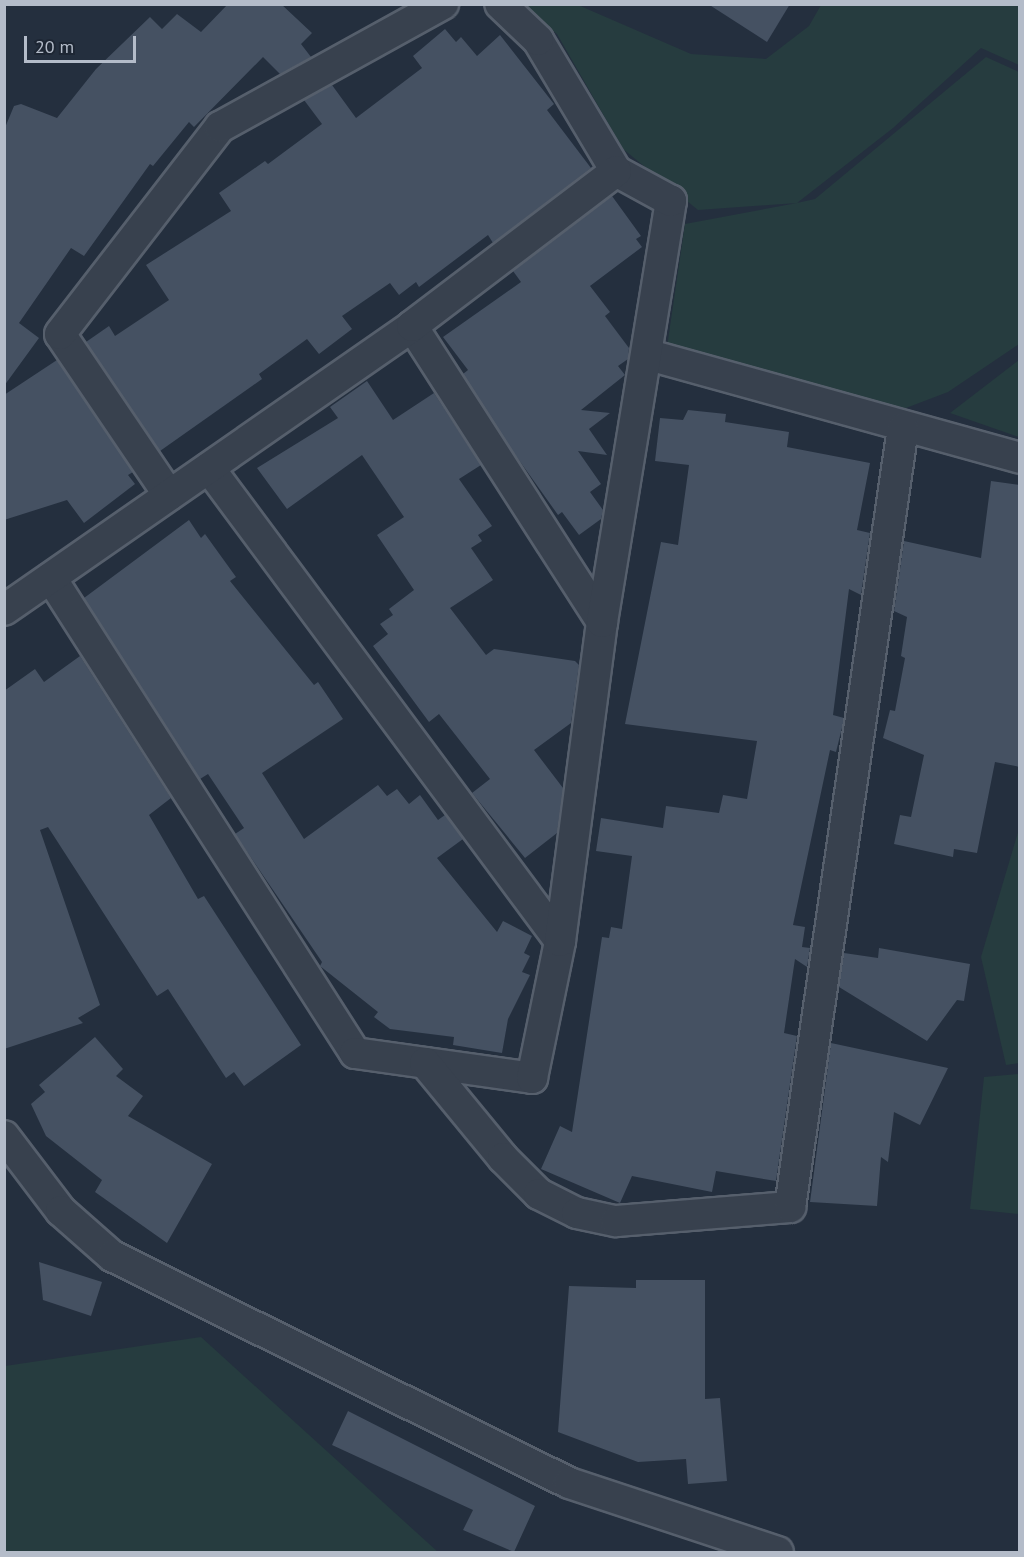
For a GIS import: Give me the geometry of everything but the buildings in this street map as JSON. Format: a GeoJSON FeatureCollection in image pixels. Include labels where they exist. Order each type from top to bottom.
{"type":"FeatureCollection","features":[{"type":"Feature","properties":{"kind":"street"},"geometry":{"type":"LineString","coordinates":[[169,495],[60,334],[220,126],[443,4]]}},
{"type":"Feature","properties":{"kind":"street"},"geometry":{"type":"LineString","coordinates":[[51,578],[355,1053],[532,1078],[560,941],[602,622],[649,355],[671,201],[616,171],[538,40],[500,4]]}},
{"type":"Feature","properties":{"kind":"street"},"geometry":{"type":"LineString","coordinates":[[4,610],[412,326],[616,171]]}},
{"type":"Feature","properties":{"kind":"street"},"geometry":{"type":"LineString","coordinates":[[412,326],[602,622]]}},
{"type":"Feature","properties":{"kind":"street"},"geometry":{"type":"LineString","coordinates":[[649,355],[903,428],[1020,458]]}},
{"type":"Feature","properties":{"kind":"street"},"geometry":{"type":"LineString","coordinates":[[425,1063],[517,1173],[539,1194],[577,1213],[616,1221],[790,1207],[903,428]]}},
{"type":"Feature","properties":{"kind":"street"},"geometry":{"type":"LineString","coordinates":[[209,468],[560,941]]}},
{"type":"Feature","properties":{"kind":"street"},"geometry":{"type":"LineString","coordinates":[[4,1136],[61,1211],[112,1256],[568,1483],[778,1552]]}},
{"type":"Feature","properties":{"kind":"green space"},"geometry":{"type":"Polygon","coordinates":[[[520,5],[578,5],[691,54],[766,59],[809,26],[821,5],[1019,5],[1019,65],[981,48],[893,128],[797,203],[698,210],[623,149],[557,34],[520,5]]]}},
{"type":"Feature","properties":{"kind":"green space"},"geometry":{"type":"Polygon","coordinates":[[[986,57],[1019,72],[1019,344],[948,392],[898,411],[667,347],[685,224],[815,199],[986,57]]]}},
{"type":"Feature","properties":{"kind":"green space"},"geometry":{"type":"Polygon","coordinates":[[[1019,360],[1019,437],[950,413],[1019,360]]]}},
{"type":"Feature","properties":{"kind":"green space"},"geometry":{"type":"Polygon","coordinates":[[[1019,829],[1019,1063],[1006,1065],[981,957],[1019,829]]]}},
{"type":"Feature","properties":{"kind":"green space"},"geometry":{"type":"Polygon","coordinates":[[[1019,1074],[1019,1214],[970,1209],[984,1077],[1019,1074]]]}},
{"type":"Feature","properties":{"kind":"green space"},"geometry":{"type":"Polygon","coordinates":[[[201,1337],[438,1552],[5,1552],[5,1366],[201,1337]]]}}]}
